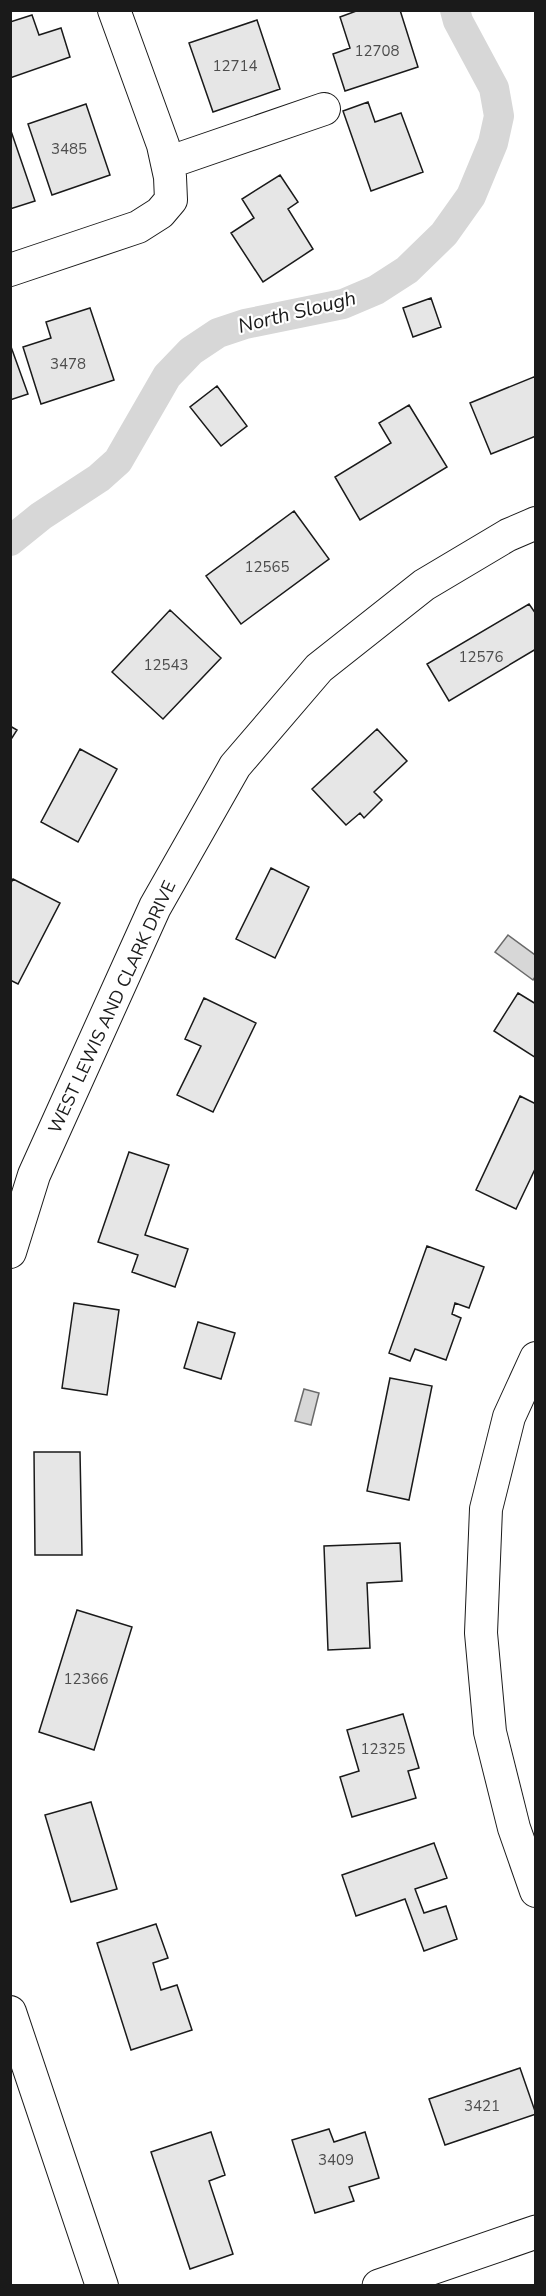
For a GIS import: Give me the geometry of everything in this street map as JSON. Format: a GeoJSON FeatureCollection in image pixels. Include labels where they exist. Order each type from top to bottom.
{"type":"FeatureCollection","features":[{"type":"Feature","properties":{"kind":"main road"},"geometry":{"type":"LineString","coordinates":[[380,2286],[536,2232]]}},
{"type":"Feature","properties":{"kind":"street"},"geometry":{"type":"LineString","coordinates":[[10,270],[138,227],[160,213],[171,200],[170,177],[163,145],[114,10]]}},
{"type":"Feature","properties":{"kind":"street"},"geometry":{"type":"LineString","coordinates":[[167,163],[324,108]]}},
{"type":"Feature","properties":{"kind":"street","name":"WEST LEWIS AND CLARK DRIVE"},"geometry":{"type":"LineString","coordinates":[[10,1252],[34,1175],[155,907],[235,766],[319,668],[424,585],[508,535],[536,523]]}},
{"type":"Feature","properties":{"kind":"street"},"geometry":{"type":"LineString","coordinates":[[536,1358],[509,1417],[486,1509],[481,1633],[490,1732],[514,1827],[536,1891]]}},
{"type":"Feature","properties":{"kind":"street"},"geometry":{"type":"LineString","coordinates":[[10,2012],[102,2286]]}},
{"type":"Feature","properties":{"kind":"shaded area"},"geometry":{"type":"Polygon","coordinates":[[[508,935],[535,955],[533,980],[495,952],[508,935]]]}},
{"type":"Feature","properties":{"kind":"shaded area"},"geometry":{"type":"Polygon","coordinates":[[[304,1389],[319,1393],[311,1425],[295,1421],[304,1389]]]}},
{"type":"Feature","properties":{"kind":"building"},"geometry":{"type":"Polygon","coordinates":[[[359,10],[400,10],[418,67],[345,91],[333,54],[350,48],[340,17],[359,10]]]}},
{"type":"Feature","properties":{"kind":"building"},"geometry":{"type":"Polygon","coordinates":[[[32,15],[39,35],[61,28],[70,57],[10,78],[10,22],[32,15]]]}},
{"type":"Feature","properties":{"kind":"building"},"geometry":{"type":"Polygon","coordinates":[[[257,20],[280,89],[213,112],[189,43],[257,20]]]}},
{"type":"Feature","properties":{"kind":"building"},"geometry":{"type":"Polygon","coordinates":[[[368,102],[375,122],[401,113],[423,172],[371,191],[343,111],[368,102]]]}},
{"type":"Feature","properties":{"kind":"building"},"geometry":{"type":"Polygon","coordinates":[[[86,104],[110,175],[52,195],[28,124],[86,104]]]}},
{"type":"Feature","properties":{"kind":"building"},"geometry":{"type":"Polygon","coordinates":[[[10,132],[35,201],[10,209],[10,132]]]}},
{"type":"Feature","properties":{"kind":"building"},"geometry":{"type":"Polygon","coordinates":[[[280,175],[298,202],[288,209],[313,249],[263,282],[231,233],[254,218],[242,199],[280,175]]]}},
{"type":"Feature","properties":{"kind":"building"},"geometry":{"type":"Polygon","coordinates":[[[431,298],[441,327],[413,337],[403,308],[431,298]]]}},
{"type":"Feature","properties":{"kind":"building"},"geometry":{"type":"Polygon","coordinates":[[[90,308],[114,380],[41,404],[23,347],[51,338],[46,322],[90,308]]]}},
{"type":"Feature","properties":{"kind":"building"},"geometry":{"type":"Polygon","coordinates":[[[10,344],[28,394],[10,400],[10,344]]]}},
{"type":"Feature","properties":{"kind":"building"},"geometry":{"type":"Polygon","coordinates":[[[536,376],[536,436],[491,454],[470,403],[536,376]]]}},
{"type":"Feature","properties":{"kind":"building"},"geometry":{"type":"Polygon","coordinates":[[[217,386],[247,426],[221,446],[190,407],[217,386]]]}},
{"type":"Feature","properties":{"kind":"building"},"geometry":{"type":"Polygon","coordinates":[[[409,405],[447,467],[360,520],[335,477],[391,443],[379,423],[409,405]]]}},
{"type":"Feature","properties":{"kind":"building"},"geometry":{"type":"Polygon","coordinates":[[[294,511],[329,559],[241,624],[206,576],[294,511]]]}},
{"type":"Feature","properties":{"kind":"building"},"geometry":{"type":"Polygon","coordinates":[[[529,604],[536,614],[536,649],[449,701],[427,664],[529,604]]]}},
{"type":"Feature","properties":{"kind":"building"},"geometry":{"type":"Polygon","coordinates":[[[170,610],[221,658],[163,719],[112,672],[170,610]]]}},
{"type":"Feature","properties":{"kind":"building"},"geometry":{"type":"Polygon","coordinates":[[[10,726],[17,730],[10,741],[10,726]]]}},
{"type":"Feature","properties":{"kind":"building"},"geometry":{"type":"Polygon","coordinates":[[[377,729],[407,761],[374,792],[382,800],[364,818],[360,813],[346,825],[312,789],[377,729]]]}},
{"type":"Feature","properties":{"kind":"building"},"geometry":{"type":"Polygon","coordinates":[[[80,749],[117,769],[78,842],[41,822],[80,749]]]}},
{"type":"Feature","properties":{"kind":"building"},"geometry":{"type":"Polygon","coordinates":[[[271,868],[309,887],[275,958],[236,939],[271,868]]]}},
{"type":"Feature","properties":{"kind":"building"},"geometry":{"type":"Polygon","coordinates":[[[13,879],[60,903],[18,984],[10,980],[10,885],[13,879]]]}},
{"type":"Feature","properties":{"kind":"building"},"geometry":{"type":"Polygon","coordinates":[[[518,993],[536,1004],[536,1058],[494,1031],[518,993]]]}},
{"type":"Feature","properties":{"kind":"building"},"geometry":{"type":"Polygon","coordinates":[[[204,998],[256,1023],[213,1112],[177,1095],[201,1046],[185,1039],[204,998]]]}},
{"type":"Feature","properties":{"kind":"building"},"geometry":{"type":"Polygon","coordinates":[[[520,1096],[536,1104],[536,1167],[516,1209],[476,1190],[520,1096]]]}},
{"type":"Feature","properties":{"kind":"building"},"geometry":{"type":"Polygon","coordinates":[[[129,1152],[169,1165],[145,1235],[188,1249],[175,1287],[132,1272],[138,1255],[98,1242],[129,1152]]]}},
{"type":"Feature","properties":{"kind":"building"},"geometry":{"type":"Polygon","coordinates":[[[427,1246],[484,1267],[469,1308],[455,1303],[452,1314],[461,1318],[446,1360],[415,1349],[410,1361],[389,1353],[427,1246]]]}},
{"type":"Feature","properties":{"kind":"building"},"geometry":{"type":"Polygon","coordinates":[[[74,1303],[119,1310],[107,1395],[62,1388],[74,1303]]]}},
{"type":"Feature","properties":{"kind":"building"},"geometry":{"type":"Polygon","coordinates":[[[198,1322],[235,1333],[221,1379],[184,1368],[198,1322]]]}},
{"type":"Feature","properties":{"kind":"building"},"geometry":{"type":"Polygon","coordinates":[[[390,1378],[432,1386],[409,1500],[367,1491],[390,1378]]]}},
{"type":"Feature","properties":{"kind":"building"},"geometry":{"type":"Polygon","coordinates":[[[34,1452],[80,1452],[82,1555],[35,1555],[34,1452]]]}},
{"type":"Feature","properties":{"kind":"building"},"geometry":{"type":"Polygon","coordinates":[[[400,1543],[402,1581],[367,1583],[370,1648],[328,1650],[324,1546],[400,1543]]]}},
{"type":"Feature","properties":{"kind":"building"},"geometry":{"type":"Polygon","coordinates":[[[77,1610],[132,1627],[94,1750],[39,1732],[77,1610]]]}},
{"type":"Feature","properties":{"kind":"building"},"geometry":{"type":"Polygon","coordinates":[[[403,1714],[419,1768],[408,1771],[416,1798],[352,1817],[340,1777],[359,1771],[347,1730],[403,1714]]]}},
{"type":"Feature","properties":{"kind":"building"},"geometry":{"type":"Polygon","coordinates":[[[91,1802],[117,1889],[71,1902],[45,1815],[91,1802]]]}},
{"type":"Feature","properties":{"kind":"building"},"geometry":{"type":"Polygon","coordinates":[[[434,1843],[447,1878],[415,1889],[424,1913],[446,1906],[457,1939],[424,1951],[405,1899],[356,1916],[342,1875],[434,1843]]]}},
{"type":"Feature","properties":{"kind":"building"},"geometry":{"type":"Polygon","coordinates":[[[156,1924],[168,1958],[153,1963],[161,1990],[177,1985],[192,2030],[131,2050],[97,1943],[156,1924]]]}},
{"type":"Feature","properties":{"kind":"building"},"geometry":{"type":"Polygon","coordinates":[[[520,2068],[536,2114],[445,2145],[429,2099],[520,2068]]]}},
{"type":"Feature","properties":{"kind":"building"},"geometry":{"type":"Polygon","coordinates":[[[329,2129],[334,2142],[365,2132],[379,2178],[349,2187],[354,2201],[315,2213],[292,2140],[329,2129]]]}},
{"type":"Feature","properties":{"kind":"building"},"geometry":{"type":"Polygon","coordinates":[[[211,2132],[225,2175],[209,2181],[233,2254],[190,2269],[151,2152],[211,2132]]]}},
{"type":"Feature","properties":{"kind":"waterway","name":"North Slough"},"geometry":{"type":"LineString","coordinates":[[10,541],[41,516],[99,478],[118,461],[167,376],[191,351],[218,333],[245,324],[343,304],[376,290],[407,270],[444,234],[471,196],[493,143],[499,116],[494,88],[458,21],[455,10]]}}]}
